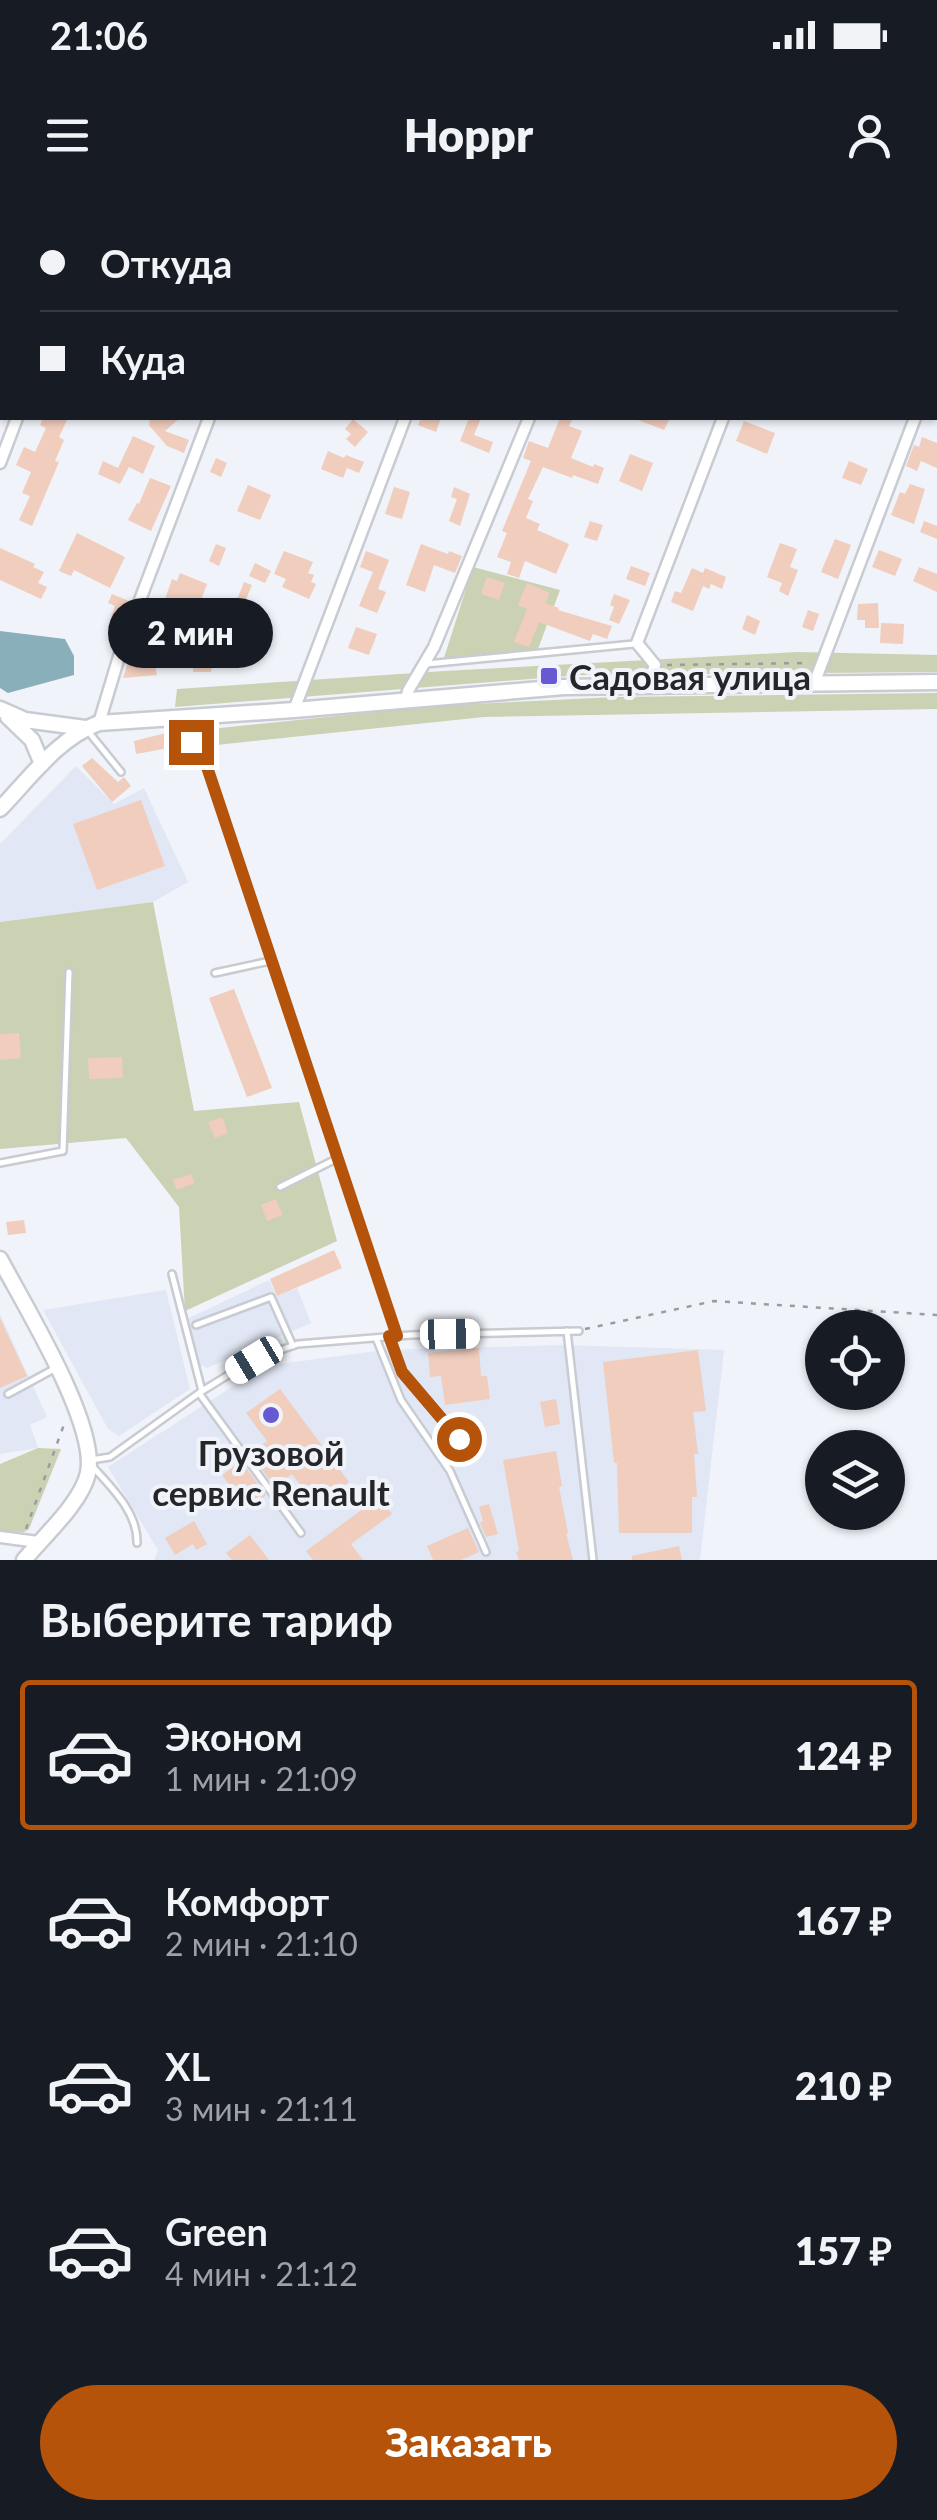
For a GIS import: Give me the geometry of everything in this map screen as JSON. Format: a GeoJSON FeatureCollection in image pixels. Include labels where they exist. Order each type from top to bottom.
{"type":"FeatureCollection","features":[{"type":"Feature","properties":{"kind":"street"},"geometry":{"type":"LineString","coordinates":[[0,463],[16,420]]}},
{"type":"Feature","properties":{"kind":"street"},"geometry":{"type":"LineString","coordinates":[[0,809],[56,749],[92,726],[208,420]]}},
{"type":"Feature","properties":{"kind":"street"},"geometry":{"type":"LineString","coordinates":[[294,710],[404,420]]}},
{"type":"Feature","properties":{"kind":"street"},"geometry":{"type":"LineString","coordinates":[[406,700],[442,629],[528,420]]}},
{"type":"Feature","properties":{"kind":"street"},"geometry":{"type":"LineString","coordinates":[[648,686],[656,665],[637,643],[721,420]]}},
{"type":"Feature","properties":{"kind":"street"},"geometry":{"type":"LineString","coordinates":[[814,684],[914,420]]}},
{"type":"Feature","properties":{"kind":"street"},"geometry":{"type":"LineString","coordinates":[[0,709],[25,720],[92,726],[564,687],[937,682]]}},
{"type":"Feature","properties":{"kind":"street"},"geometry":{"type":"LineString","coordinates":[[0,709],[32,740],[42,764]]}},
{"type":"Feature","properties":{"kind":"street"},"geometry":{"type":"LineString","coordinates":[[0,1259],[81,1422],[88,1460],[77,1494],[24,1560]]}},
{"type":"Feature","properties":{"kind":"street"},"geometry":{"type":"LineString","coordinates":[[0,1537],[38,1542]]}},
{"type":"Feature","properties":{"kind":"lane"},"geometry":{"type":"LineString","coordinates":[[424,664],[637,643]]}},
{"type":"Feature","properties":{"kind":"lane"},"geometry":{"type":"LineString","coordinates":[[92,726],[121,772]]}},
{"type":"Feature","properties":{"kind":"lane"},"geometry":{"type":"LineString","coordinates":[[191,742],[200,746],[338,1158],[402,1372],[459,1439]]}},
{"type":"Feature","properties":{"kind":"lane"},"geometry":{"type":"LineString","coordinates":[[214,973],[272,961]]}},
{"type":"Feature","properties":{"kind":"lane"},"geometry":{"type":"LineString","coordinates":[[0,1163],[63,1152],[70,972]]}},
{"type":"Feature","properties":{"kind":"lane"},"geometry":{"type":"LineString","coordinates":[[280,1187],[338,1158]]}},
{"type":"Feature","properties":{"kind":"lane"},"geometry":{"type":"LineString","coordinates":[[172,1274],[200,1392],[300,1533]]}},
{"type":"Feature","properties":{"kind":"lane"},"geometry":{"type":"LineString","coordinates":[[196,1325],[271,1298],[293,1346]]}},
{"type":"Feature","properties":{"kind":"lane"},"geometry":{"type":"LineString","coordinates":[[566,1331],[593,1560]]}},
{"type":"Feature","properties":{"kind":"lane"},"geometry":{"type":"LineString","coordinates":[[88,1460],[110,1457],[200,1392],[254,1360],[293,1346],[393,1336],[579,1331]]}},
{"type":"Feature","properties":{"kind":"lane"},"geometry":{"type":"LineString","coordinates":[[376,1338],[401,1400],[450,1471],[486,1552]]}},
{"type":"Feature","properties":{"kind":"lane"},"geometry":{"type":"LineString","coordinates":[[8,1394],[57,1368]]}},
{"type":"Feature","properties":{"kind":"lane"},"geometry":{"type":"LineString","coordinates":[[88,1460],[121,1499],[136,1527],[137,1543]]}},
{"type":"Feature","properties":{"kind":"path"},"geometry":{"type":"LineString","coordinates":[[656,665],[822,663]]}},
{"type":"Feature","properties":{"kind":"path"},"geometry":{"type":"LineString","coordinates":[[579,1331],[714,1301],[937,1315]]}},
{"type":"Feature","properties":{"kind":"path"},"geometry":{"type":"LineString","coordinates":[[22,1540],[68,1415]]}},
{"type":"Feature","properties":{"kind":"shaded area"},"geometry":{"type":"Polygon","coordinates":[[[76,766],[114,804],[144,788],[188,882],[153,902],[0,922],[0,844],[76,766]]]}},
{"type":"Feature","properties":{"kind":"shaded area"},"geometry":{"type":"Polygon","coordinates":[[[269,1280],[277,1296],[297,1288],[311,1323],[207,1368],[198,1364],[187,1319],[269,1280]]]}},
{"type":"Feature","properties":{"kind":"shaded area"},"geometry":{"type":"Polygon","coordinates":[[[166,1290],[190,1389],[119,1436],[108,1429],[43,1310],[166,1290]]]}},
{"type":"Feature","properties":{"kind":"shaded area"},"geometry":{"type":"Polygon","coordinates":[[[0,1314],[47,1417],[30,1425],[38,1448],[0,1454],[0,1314]]]}},
{"type":"Feature","properties":{"kind":"shaded area"},"geometry":{"type":"Polygon","coordinates":[[[564,1345],[724,1350],[700,1560],[154,1560],[158,1550],[108,1467],[264,1366],[384,1350],[564,1345]]]}},
{"type":"Feature","properties":{"kind":"green space"},"geometry":{"type":"Polygon","coordinates":[[[473,567],[560,590],[538,649],[444,658],[473,567]]]}},
{"type":"Feature","properties":{"kind":"green space"},"geometry":{"type":"Polygon","coordinates":[[[797,652],[937,655],[937,672],[581,675],[175,707],[177,689],[797,652]]]}},
{"type":"Feature","properties":{"kind":"green space"},"geometry":{"type":"Polygon","coordinates":[[[937,693],[937,709],[484,717],[207,746],[201,730],[435,706],[616,697],[937,693]]]}},
{"type":"Feature","properties":{"kind":"green space"},"geometry":{"type":"Polygon","coordinates":[[[153,902],[194,1111],[299,1102],[337,1241],[185,1311],[179,1207],[126,1138],[0,1149],[0,922],[153,902]]]}},
{"type":"Feature","properties":{"kind":"green space"},"geometry":{"type":"Polygon","coordinates":[[[38,1448],[61,1449],[29,1529],[0,1531],[0,1464],[38,1448]]]}},
{"type":"Feature","properties":{"kind":"water"},"geometry":{"type":"Polygon","coordinates":[[[0,631],[65,639],[74,656],[74,675],[8,693],[0,688],[0,631]]]}},
{"type":"Feature","properties":{"kind":"building"},"geometry":{"type":"Polygon","coordinates":[[[42,420],[67,420],[59,437],[64,440],[55,461],[59,462],[32,526],[19,520],[30,496],[22,493],[31,472],[16,465],[24,447],[35,452],[46,428],[40,425],[42,420]]]}},
{"type":"Feature","properties":{"kind":"building"},"geometry":{"type":"Polygon","coordinates":[[[149,420],[178,420],[165,431],[189,440],[184,453],[167,446],[149,420]]]}},
{"type":"Feature","properties":{"kind":"building"},"geometry":{"type":"Polygon","coordinates":[[[354,420],[368,432],[355,447],[346,439],[351,434],[345,429],[354,420]]]}},
{"type":"Feature","properties":{"kind":"building"},"geometry":{"type":"Polygon","coordinates":[[[420,420],[440,420],[436,432],[418,425],[420,420]]]}},
{"type":"Feature","properties":{"kind":"building"},"geometry":{"type":"Polygon","coordinates":[[[468,420],[480,420],[474,435],[493,442],[489,453],[460,441],[468,420]]]}},
{"type":"Feature","properties":{"kind":"building"},"geometry":{"type":"Polygon","coordinates":[[[559,420],[572,420],[569,426],[582,431],[571,458],[604,468],[598,484],[543,467],[528,499],[533,501],[526,518],[540,524],[537,530],[569,544],[556,574],[525,561],[519,578],[507,574],[511,562],[497,557],[507,533],[502,531],[531,461],[523,458],[529,441],[548,448],[559,420]]]}},
{"type":"Feature","properties":{"kind":"building"},"geometry":{"type":"Polygon","coordinates":[[[638,420],[669,420],[664,430],[638,420]]]}},
{"type":"Feature","properties":{"kind":"building"},"geometry":{"type":"Polygon","coordinates":[[[744,421],[775,433],[767,454],[736,441],[744,421]]]}},
{"type":"Feature","properties":{"kind":"building"},"geometry":{"type":"Polygon","coordinates":[[[133,436],[155,446],[143,474],[129,467],[120,484],[98,474],[103,461],[118,468],[133,436]]]}},
{"type":"Feature","properties":{"kind":"building"},"geometry":{"type":"Polygon","coordinates":[[[922,437],[937,443],[937,468],[921,461],[917,471],[906,466],[914,445],[919,447],[922,437]]]}},
{"type":"Feature","properties":{"kind":"building"},"geometry":{"type":"Polygon","coordinates":[[[328,451],[364,462],[359,473],[347,468],[343,478],[321,469],[328,451]]]}},
{"type":"Feature","properties":{"kind":"building"},"geometry":{"type":"Polygon","coordinates":[[[630,454],[653,463],[642,491],[619,481],[630,454]]]}},
{"type":"Feature","properties":{"kind":"building"},"geometry":{"type":"Polygon","coordinates":[[[216,458],[227,463],[221,477],[210,472],[216,458]]]}},
{"type":"Feature","properties":{"kind":"building"},"geometry":{"type":"Polygon","coordinates":[[[849,461],[868,469],[861,485],[842,478],[849,461]]]}},
{"type":"Feature","properties":{"kind":"building"},"geometry":{"type":"Polygon","coordinates":[[[150,478],[171,486],[151,531],[128,520],[150,478]]]}},
{"type":"Feature","properties":{"kind":"building"},"geometry":{"type":"Polygon","coordinates":[[[910,484],[925,489],[914,524],[891,515],[900,492],[905,494],[910,484]]]}},
{"type":"Feature","properties":{"kind":"building"},"geometry":{"type":"Polygon","coordinates":[[[248,485],[271,495],[260,520],[237,511],[248,485]]]}},
{"type":"Feature","properties":{"kind":"building"},"geometry":{"type":"Polygon","coordinates":[[[394,487],[410,492],[402,519],[385,514],[394,487]]]}},
{"type":"Feature","properties":{"kind":"building"},"geometry":{"type":"Polygon","coordinates":[[[454,487],[470,494],[460,526],[449,521],[457,499],[451,497],[454,487]]]}},
{"type":"Feature","properties":{"kind":"building"},"geometry":{"type":"Polygon","coordinates":[[[590,521],[603,525],[597,541],[584,537],[590,521]]]}},
{"type":"Feature","properties":{"kind":"building"},"geometry":{"type":"Polygon","coordinates":[[[924,521],[937,526],[937,539],[920,532],[924,521]]]}},
{"type":"Feature","properties":{"kind":"building"},"geometry":{"type":"Polygon","coordinates":[[[77,533],[125,557],[110,588],[74,570],[71,576],[59,571],[77,533]]]}},
{"type":"Feature","properties":{"kind":"building"},"geometry":{"type":"Polygon","coordinates":[[[835,539],[851,545],[838,579],[821,572],[835,539]]]}},
{"type":"Feature","properties":{"kind":"building"},"geometry":{"type":"Polygon","coordinates":[[[780,543],[797,549],[790,567],[798,570],[788,596],[779,591],[782,583],[767,577],[780,543]]]}},
{"type":"Feature","properties":{"kind":"building"},"geometry":{"type":"Polygon","coordinates":[[[216,544],[226,548],[219,566],[209,561],[216,544]]]}},
{"type":"Feature","properties":{"kind":"building"},"geometry":{"type":"Polygon","coordinates":[[[421,544],[462,556],[455,573],[434,565],[425,592],[406,585],[421,544]]]}},
{"type":"Feature","properties":{"kind":"building"},"geometry":{"type":"Polygon","coordinates":[[[0,548],[44,572],[38,583],[47,587],[41,599],[0,580],[0,548]]]}},
{"type":"Feature","properties":{"kind":"building"},"geometry":{"type":"Polygon","coordinates":[[[879,550],[902,559],[895,576],[872,567],[879,550]]]}},
{"type":"Feature","properties":{"kind":"building"},"geometry":{"type":"Polygon","coordinates":[[[284,551],[313,562],[308,573],[314,575],[311,582],[316,584],[309,599],[282,587],[286,579],[274,574],[284,551]]]}},
{"type":"Feature","properties":{"kind":"building"},"geometry":{"type":"Polygon","coordinates":[[[366,551],[389,560],[378,589],[386,592],[377,613],[359,606],[373,572],[360,567],[366,551]]]}},
{"type":"Feature","properties":{"kind":"building"},"geometry":{"type":"Polygon","coordinates":[[[255,563],[271,571],[265,583],[249,576],[255,563]]]}},
{"type":"Feature","properties":{"kind":"building"},"geometry":{"type":"Polygon","coordinates":[[[631,566],[650,573],[645,586],[626,579],[631,566]]]}},
{"type":"Feature","properties":{"kind":"building"},"geometry":{"type":"Polygon","coordinates":[[[919,567],[937,574],[937,592],[913,581],[919,567]]]}},
{"type":"Feature","properties":{"kind":"building"},"geometry":{"type":"Polygon","coordinates":[[[692,568],[703,573],[705,568],[726,577],[722,589],[711,584],[709,589],[703,586],[693,611],[671,602],[675,591],[681,593],[692,568]]]}},
{"type":"Feature","properties":{"kind":"building"},"geometry":{"type":"Polygon","coordinates":[[[180,573],[207,584],[200,612],[165,599],[172,579],[177,581],[180,573]]]}},
{"type":"Feature","properties":{"kind":"building"},"geometry":{"type":"Polygon","coordinates":[[[487,577],[505,583],[499,600],[481,594],[487,577]]]}},
{"type":"Feature","properties":{"kind":"building"},"geometry":{"type":"Polygon","coordinates":[[[244,582],[252,585],[239,616],[232,613],[244,582]]]}},
{"type":"Feature","properties":{"kind":"building"},"geometry":{"type":"Polygon","coordinates":[[[527,583],[550,593],[545,603],[558,610],[612,626],[607,639],[593,634],[590,641],[539,622],[529,647],[514,642],[527,609],[518,605],[527,583]]]}},
{"type":"Feature","properties":{"kind":"building"},"geometry":{"type":"Polygon","coordinates":[[[112,594],[129,601],[121,622],[111,617],[115,606],[108,603],[112,594]]]}},
{"type":"Feature","properties":{"kind":"building"},"geometry":{"type":"Polygon","coordinates":[[[614,594],[630,600],[619,624],[609,620],[614,594]]]}},
{"type":"Feature","properties":{"kind":"building"},"geometry":{"type":"Polygon","coordinates":[[[878,603],[879,628],[865,628],[865,620],[857,620],[858,604],[878,603]]]}},
{"type":"Feature","properties":{"kind":"building"},"geometry":{"type":"Polygon","coordinates":[[[808,610],[819,614],[813,631],[802,627],[808,610]]]}},
{"type":"Feature","properties":{"kind":"building"},"geometry":{"type":"Polygon","coordinates":[[[747,615],[760,621],[755,635],[742,629],[747,615]]]}},
{"type":"Feature","properties":{"kind":"building"},"geometry":{"type":"Polygon","coordinates":[[[881,623],[904,624],[903,644],[880,643],[881,623]]]}},
{"type":"Feature","properties":{"kind":"building"},"geometry":{"type":"Polygon","coordinates":[[[356,627],[377,634],[369,655],[348,648],[356,627]]]}},
{"type":"Feature","properties":{"kind":"building"},"geometry":{"type":"Polygon","coordinates":[[[137,633],[214,658],[211,672],[193,672],[193,664],[152,653],[157,675],[123,678],[137,633]]]}},
{"type":"Feature","properties":{"kind":"building"},"geometry":{"type":"Polygon","coordinates":[[[166,733],[169,748],[136,754],[134,741],[166,733]]]}},
{"type":"Feature","properties":{"kind":"building"},"geometry":{"type":"Polygon","coordinates":[[[92,758],[118,782],[124,777],[131,786],[112,802],[82,766],[92,758]]]}},
{"type":"Feature","properties":{"kind":"building"},"geometry":{"type":"Polygon","coordinates":[[[141,800],[165,866],[97,890],[73,824],[141,800]]]}},
{"type":"Feature","properties":{"kind":"building"},"geometry":{"type":"Polygon","coordinates":[[[234,989],[272,1088],[247,1097],[209,998],[234,989]]]}},
{"type":"Feature","properties":{"kind":"building"},"geometry":{"type":"Polygon","coordinates":[[[19,1033],[21,1058],[0,1060],[0,1034],[19,1033]]]}},
{"type":"Feature","properties":{"kind":"building"},"geometry":{"type":"Polygon","coordinates":[[[122,1057],[123,1078],[89,1079],[88,1058],[122,1057]]]}},
{"type":"Feature","properties":{"kind":"building"},"geometry":{"type":"Polygon","coordinates":[[[222,1117],[228,1133],[215,1138],[208,1122],[222,1117]]]}},
{"type":"Feature","properties":{"kind":"building"},"geometry":{"type":"Polygon","coordinates":[[[191,1174],[195,1183],[177,1190],[173,1180],[191,1174]]]}},
{"type":"Feature","properties":{"kind":"building"},"geometry":{"type":"Polygon","coordinates":[[[276,1199],[283,1215],[267,1221],[261,1205],[276,1199]]]}},
{"type":"Feature","properties":{"kind":"building"},"geometry":{"type":"Polygon","coordinates":[[[24,1220],[26,1233],[8,1235],[6,1222],[24,1220]]]}},
{"type":"Feature","properties":{"kind":"building"},"geometry":{"type":"Polygon","coordinates":[[[334,1250],[342,1268],[277,1296],[270,1279],[334,1250]]]}},
{"type":"Feature","properties":{"kind":"building"},"geometry":{"type":"Polygon","coordinates":[[[0,1318],[27,1376],[0,1388],[0,1318]]]}},
{"type":"Feature","properties":{"kind":"building"},"geometry":{"type":"Polygon","coordinates":[[[479,1348],[481,1376],[487,1376],[490,1399],[445,1405],[441,1376],[430,1377],[428,1353],[479,1348]]]}},
{"type":"Feature","properties":{"kind":"building"},"geometry":{"type":"Polygon","coordinates":[[[698,1350],[706,1411],[693,1412],[698,1454],[694,1454],[697,1497],[692,1497],[692,1533],[619,1533],[617,1463],[603,1362],[698,1350]]]}},
{"type":"Feature","properties":{"kind":"building"},"geometry":{"type":"Polygon","coordinates":[[[280,1389],[349,1482],[316,1506],[292,1474],[275,1487],[251,1454],[267,1441],[246,1413],[280,1389]]]}},
{"type":"Feature","properties":{"kind":"building"},"geometry":{"type":"Polygon","coordinates":[[[556,1399],[560,1424],[545,1427],[540,1402],[556,1399]]]}},
{"type":"Feature","properties":{"kind":"building"},"geometry":{"type":"Polygon","coordinates":[[[556,1451],[573,1560],[519,1560],[503,1460],[556,1451]]]}},
{"type":"Feature","properties":{"kind":"building"},"geometry":{"type":"Polygon","coordinates":[[[241,1461],[266,1495],[247,1509],[222,1475],[241,1461]]]}},
{"type":"Feature","properties":{"kind":"building"},"geometry":{"type":"Polygon","coordinates":[[[379,1497],[392,1514],[351,1544],[363,1560],[313,1560],[306,1551],[379,1497]]]}},
{"type":"Feature","properties":{"kind":"building"},"geometry":{"type":"Polygon","coordinates":[[[489,1504],[498,1534],[486,1537],[479,1507],[489,1504]]]}},
{"type":"Feature","properties":{"kind":"building"},"geometry":{"type":"Polygon","coordinates":[[[194,1521],[207,1544],[196,1550],[193,1544],[175,1555],[165,1538],[194,1521]]]}},
{"type":"Feature","properties":{"kind":"building"},"geometry":{"type":"Polygon","coordinates":[[[468,1528],[479,1552],[461,1560],[433,1560],[427,1546],[468,1528]]]}},
{"type":"Feature","properties":{"kind":"building"},"geometry":{"type":"Polygon","coordinates":[[[250,1535],[269,1560],[232,1560],[226,1553],[250,1535]]]}},
{"type":"Feature","properties":{"kind":"building"},"geometry":{"type":"Polygon","coordinates":[[[679,1546],[682,1560],[632,1560],[632,1556],[679,1546]]]}},
{"type":"Feature","properties":{"kind":"place","name":"Садовая улица"},"geometry":{"type":"Point","coordinates":[549,676]}},
{"type":"Feature","properties":{"kind":"place","name":"Грузовой сервис Renault"},"geometry":{"type":"Point","coordinates":[271,1415]}},
{"type":"Feature","properties":{"kind":"route"},"geometry":{"type":"LineString","coordinates":[[191,742],[200,746],[397,1336],[389,1336],[402,1372],[459,1439]]}}]}
